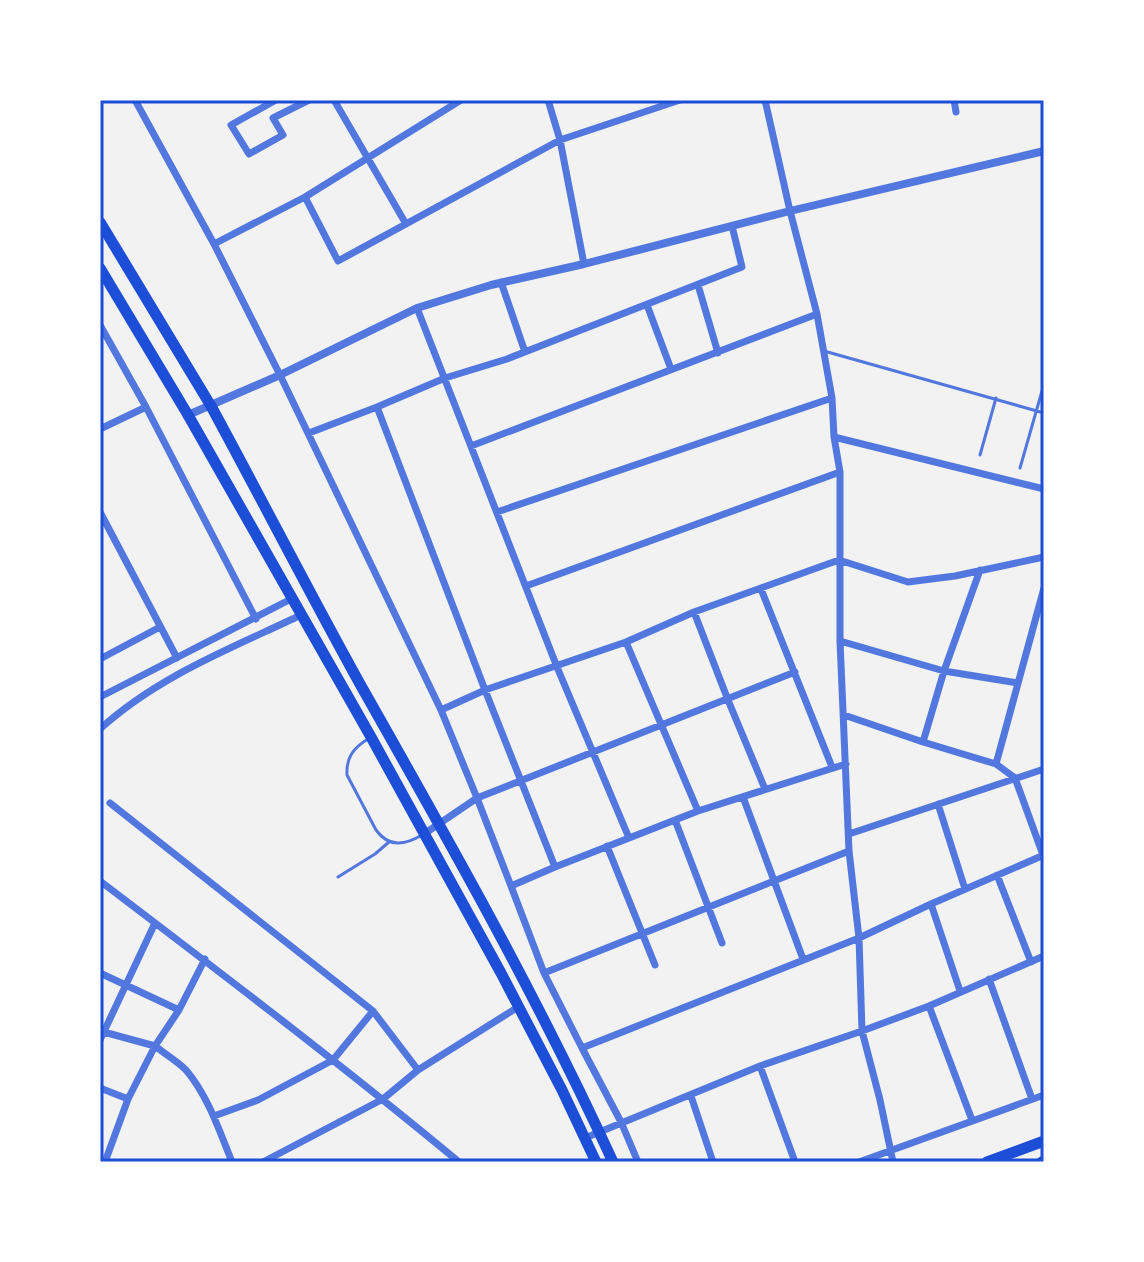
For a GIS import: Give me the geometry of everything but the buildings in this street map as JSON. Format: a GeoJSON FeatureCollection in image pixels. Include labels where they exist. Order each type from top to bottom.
{"type":"FeatureCollection","features":[{"type":"Feature","properties":{"kind":"main road"},"geometry":{"type":"LineString","coordinates":[[100,222],[211,406],[440,823],[553,1038],[613,1162]]}},
{"type":"Feature","properties":{"kind":"main road"},"geometry":{"type":"LineString","coordinates":[[100,268],[361,718],[518,1007],[596,1162]]}},
{"type":"Feature","properties":{"kind":"main road"},"geometry":{"type":"LineString","coordinates":[[361,718],[375,709]]}},
{"type":"Feature","properties":{"kind":"main road"},"geometry":{"type":"LineString","coordinates":[[538,1046],[553,1038]]}},
{"type":"Feature","properties":{"kind":"main road"},"geometry":{"type":"LineString","coordinates":[[987,1162],[1044,1141]]}},
{"type":"Feature","properties":{"kind":"street"},"geometry":{"type":"LineString","coordinates":[[135,100],[214,244],[280,375],[441,710],[544,973],[621,1122],[638,1162]]}},
{"type":"Feature","properties":{"kind":"street"},"geometry":{"type":"LineString","coordinates":[[276,100],[231,125],[249,154],[283,135],[273,118],[309,100]]}},
{"type":"Feature","properties":{"kind":"street"},"geometry":{"type":"LineString","coordinates":[[334,100],[406,224]]}},
{"type":"Feature","properties":{"kind":"street"},"geometry":{"type":"LineString","coordinates":[[214,244],[305,197],[461,100]]}},
{"type":"Feature","properties":{"kind":"street"},"geometry":{"type":"LineString","coordinates":[[548,100],[560,140],[584,264]]}},
{"type":"Feature","properties":{"kind":"street"},"geometry":{"type":"LineString","coordinates":[[305,197],[338,261],[560,140],[680,100]]}},
{"type":"Feature","properties":{"kind":"street"},"geometry":{"type":"LineString","coordinates":[[765,100],[817,314],[832,398],[840,472],[840,641],[849,851],[859,938],[862,1031],[893,1162]]}},
{"type":"Feature","properties":{"kind":"street"},"geometry":{"type":"LineString","coordinates":[[954,100],[956,112]]}},
{"type":"Feature","properties":{"kind":"street"},"geometry":{"type":"LineString","coordinates":[[188,415],[280,375],[417,308],[501,282],[1044,151]]}},
{"type":"Feature","properties":{"kind":"street"},"geometry":{"type":"LineString","coordinates":[[309,433],[445,378],[525,352],[742,267],[732,226]]}},
{"type":"Feature","properties":{"kind":"street"},"geometry":{"type":"LineString","coordinates":[[501,282],[525,352]]}},
{"type":"Feature","properties":{"kind":"street"},"geometry":{"type":"LineString","coordinates":[[698,285],[718,353]]}},
{"type":"Feature","properties":{"kind":"street"},"geometry":{"type":"LineString","coordinates":[[647,305],[671,369]]}},
{"type":"Feature","properties":{"kind":"street"},"geometry":{"type":"LineString","coordinates":[[417,308],[557,667],[629,838]]}},
{"type":"Feature","properties":{"kind":"street"},"geometry":{"type":"LineString","coordinates":[[471,446],[817,314]]}},
{"type":"Feature","properties":{"kind":"street"},"geometry":{"type":"LineString","coordinates":[[100,325],[256,619]]}},
{"type":"Feature","properties":{"kind":"street"},"geometry":{"type":"LineString","coordinates":[[497,512],[832,398]]}},
{"type":"Feature","properties":{"kind":"street"},"geometry":{"type":"LineString","coordinates":[[100,429],[146,407]]}},
{"type":"Feature","properties":{"kind":"street"},"geometry":{"type":"LineString","coordinates":[[377,407],[555,867]]}},
{"type":"Feature","properties":{"kind":"street"},"geometry":{"type":"LineString","coordinates":[[834,437],[1044,489]]}},
{"type":"Feature","properties":{"kind":"street"},"geometry":{"type":"LineString","coordinates":[[526,586],[840,472]]}},
{"type":"Feature","properties":{"kind":"street"},"geometry":{"type":"LineString","coordinates":[[100,512],[177,658]]}},
{"type":"Feature","properties":{"kind":"street"},"geometry":{"type":"LineString","coordinates":[[441,710],[485,690],[626,642],[694,612],[839,560],[908,582],[955,576],[1044,557]]}},
{"type":"Feature","properties":{"kind":"street"},"geometry":{"type":"LineString","coordinates":[[923,742],[944,671],[980,570]]}},
{"type":"Feature","properties":{"kind":"street"},"geometry":{"type":"LineString","coordinates":[[996,764],[1044,588]]}},
{"type":"Feature","properties":{"kind":"street"},"geometry":{"type":"LineString","coordinates":[[761,589],[832,767]]}},
{"type":"Feature","properties":{"kind":"street"},"geometry":{"type":"LineString","coordinates":[[100,697],[293,598]]}},
{"type":"Feature","properties":{"kind":"street"},"geometry":{"type":"LineString","coordinates":[[694,612],[765,789]]}},
{"type":"Feature","properties":{"kind":"street"},"geometry":{"type":"LineString","coordinates":[[100,729],[119,711],[160,684],[301,615]]}},
{"type":"Feature","properties":{"kind":"street"},"geometry":{"type":"LineString","coordinates":[[100,659],[160,627]]}},
{"type":"Feature","properties":{"kind":"street"},"geometry":{"type":"LineString","coordinates":[[840,641],[944,671],[1018,683]]}},
{"type":"Feature","properties":{"kind":"street"},"geometry":{"type":"LineString","coordinates":[[626,642],[698,811]]}},
{"type":"Feature","properties":{"kind":"street"},"geometry":{"type":"LineString","coordinates":[[423,834],[477,798],[795,672]]}},
{"type":"Feature","properties":{"kind":"street"},"geometry":{"type":"LineString","coordinates":[[582,1048],[859,938],[1043,855],[1015,778],[996,764],[844,715]]}},
{"type":"Feature","properties":{"kind":"street"},"geometry":{"type":"LineString","coordinates":[[511,886],[698,811],[846,764]]}},
{"type":"Feature","properties":{"kind":"street"},"geometry":{"type":"LineString","coordinates":[[849,834],[1044,769]]}},
{"type":"Feature","properties":{"kind":"street"},"geometry":{"type":"LineString","coordinates":[[743,797],[803,959]]}},
{"type":"Feature","properties":{"kind":"street"},"geometry":{"type":"LineString","coordinates":[[110,803],[373,1011],[418,1070]]}},
{"type":"Feature","properties":{"kind":"street"},"geometry":{"type":"LineString","coordinates":[[938,804],[965,889]]}},
{"type":"Feature","properties":{"kind":"street"},"geometry":{"type":"LineString","coordinates":[[675,820],[722,943]]}},
{"type":"Feature","properties":{"kind":"street"},"geometry":{"type":"LineString","coordinates":[[607,846],[655,965]]}},
{"type":"Feature","properties":{"kind":"street"},"geometry":{"type":"LineString","coordinates":[[544,973],[849,851]]}},
{"type":"Feature","properties":{"kind":"street"},"geometry":{"type":"LineString","coordinates":[[997,875],[1031,962]]}},
{"type":"Feature","properties":{"kind":"street"},"geometry":{"type":"LineString","coordinates":[[100,881],[205,959],[459,1162]]}},
{"type":"Feature","properties":{"kind":"street"},"geometry":{"type":"LineString","coordinates":[[931,904],[960,991]]}},
{"type":"Feature","properties":{"kind":"street"},"geometry":{"type":"LineString","coordinates":[[155,923],[101,1034],[155,1046],[184,1068],[214,1116],[232,1162]]}},
{"type":"Feature","properties":{"kind":"street"},"geometry":{"type":"LineString","coordinates":[[585,1138],[760,1066],[929,1006],[1044,956]]}},
{"type":"Feature","properties":{"kind":"street"},"geometry":{"type":"LineString","coordinates":[[105,1162],[128,1099],[205,959]]}},
{"type":"Feature","properties":{"kind":"street"},"geometry":{"type":"LineString","coordinates":[[100,973],[179,1010]]}},
{"type":"Feature","properties":{"kind":"street"},"geometry":{"type":"LineString","coordinates":[[989,979],[1032,1099]]}},
{"type":"Feature","properties":{"kind":"street"},"geometry":{"type":"LineString","coordinates":[[929,1006],[972,1120]]}},
{"type":"Feature","properties":{"kind":"street"},"geometry":{"type":"LineString","coordinates":[[263,1162],[383,1099],[418,1070],[518,1007]]}},
{"type":"Feature","properties":{"kind":"street"},"geometry":{"type":"LineString","coordinates":[[214,1116],[258,1100],[333,1060],[373,1011]]}},
{"type":"Feature","properties":{"kind":"street"},"geometry":{"type":"LineString","coordinates":[[760,1066],[795,1162]]}},
{"type":"Feature","properties":{"kind":"street"},"geometry":{"type":"LineString","coordinates":[[100,1088],[128,1099]]}},
{"type":"Feature","properties":{"kind":"street"},"geometry":{"type":"LineString","coordinates":[[859,1162],[1044,1095]]}},
{"type":"Feature","properties":{"kind":"street"},"geometry":{"type":"LineString","coordinates":[[691,1096],[713,1162]]}},
{"type":"Feature","properties":{"kind":"lane"},"geometry":{"type":"LineString","coordinates":[[823,351],[1044,413]]}},
{"type":"Feature","properties":{"kind":"lane"},"geometry":{"type":"LineString","coordinates":[[1020,468],[1044,384]]}},
{"type":"Feature","properties":{"kind":"lane"},"geometry":{"type":"LineString","coordinates":[[980,455],[996,398]]}},
{"type":"Feature","properties":{"kind":"lane"},"geometry":{"type":"LineString","coordinates":[[371,737],[349,757],[347,775],[376,830],[381,837],[397,844],[423,834]]}},
{"type":"Feature","properties":{"kind":"lane"},"geometry":{"type":"LineString","coordinates":[[338,877],[389,842]]}}]}
